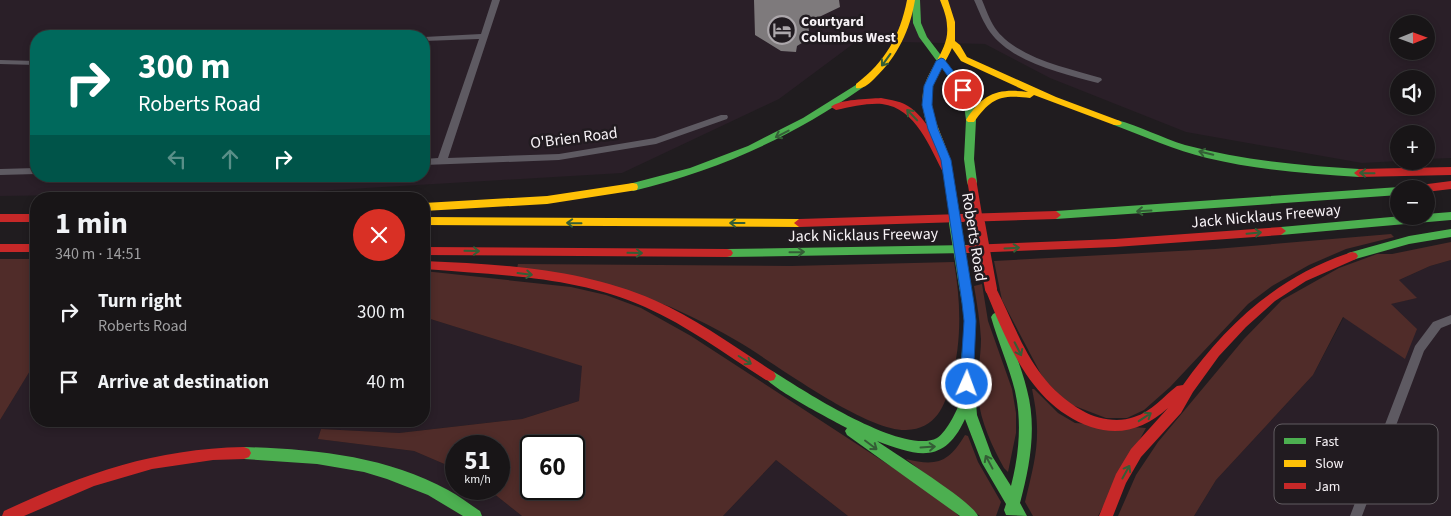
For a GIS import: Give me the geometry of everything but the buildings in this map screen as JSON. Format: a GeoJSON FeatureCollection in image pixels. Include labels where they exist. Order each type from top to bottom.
{"type":"FeatureCollection","features":[{"type":"Feature","properties":{"kind":"main road"},"geometry":{"type":"LineString","coordinates":[[430,207],[525,202],[621,190],[708,167],[744,152],[825,111],[876,73],[886,62],[909,17],[911,0]]}},
{"type":"Feature","properties":{"kind":"main road","name":"Roberts Road"},"geometry":{"type":"LineString","coordinates":[[916,0],[919,29],[926,42],[967,98],[971,120],[969,150],[972,182],[991,289],[1004,344],[1023,400],[1027,426],[1026,454],[1010,516]]}},
{"type":"Feature","properties":{"kind":"main road","name":"Roberts Road"},"geometry":{"type":"LineString","coordinates":[[944,0],[952,25],[950,40],[929,86],[927,105],[928,115],[943,150],[949,176],[970,321],[967,399],[970,415],[980,444],[1020,516]]}},
{"type":"Feature","properties":{"kind":"main road"},"geometry":{"type":"LineString","coordinates":[[950,40],[957,46],[964,59],[1053,99],[1184,148],[1264,165],[1338,173],[1451,172]]}},
{"type":"Feature","properties":{"kind":"main road"},"geometry":{"type":"LineString","coordinates":[[971,120],[988,97],[995,93],[1021,93],[1053,99]]}},
{"type":"Feature","properties":{"kind":"main road"},"geometry":{"type":"LineString","coordinates":[[825,111],[865,101],[879,101],[903,107],[912,113],[924,130],[949,176]]}},
{"type":"Feature","properties":{"kind":"main road"},"geometry":{"type":"LineString","coordinates":[[1435,188],[1451,186]]}},
{"type":"Feature","properties":{"kind":"main road","name":"Jack Nicklaus Freeway"},"geometry":{"type":"LineString","coordinates":[[430,221],[688,224],[974,219],[1192,208],[1390,192]]}},
{"type":"Feature","properties":{"kind":"main road","name":"Jack Nicklaus Freeway"},"geometry":{"type":"LineString","coordinates":[[430,251],[679,253],[1002,248],[1206,237],[1451,216]]}},
{"type":"Feature","properties":{"kind":"main road"},"geometry":{"type":"LineString","coordinates":[[0,218],[30,218]]}},
{"type":"Feature","properties":{"kind":"main road"},"geometry":{"type":"LineString","coordinates":[[1106,516],[1113,495],[1134,457],[1180,403],[1188,387],[1238,326],[1278,292],[1306,274],[1340,259],[1414,237],[1451,232]]}},
{"type":"Feature","properties":{"kind":"main road"},"geometry":{"type":"LineString","coordinates":[[0,248],[30,248]]}},
{"type":"Feature","properties":{"kind":"main road"},"geometry":{"type":"LineString","coordinates":[[430,266],[548,277],[602,287],[630,296],[656,307],[696,329],[818,405],[890,440],[923,448],[939,446],[945,440],[967,399]]}},
{"type":"Feature","properties":{"kind":"main road"},"geometry":{"type":"LineString","coordinates":[[991,289],[1028,367],[1051,399],[1072,414],[1103,425],[1130,424],[1147,417],[1170,396],[1188,387]]}},
{"type":"Feature","properties":{"kind":"main road"},"geometry":{"type":"LineString","coordinates":[[818,405],[881,453],[946,496],[971,516]]}},
{"type":"Feature","properties":{"kind":"main road"},"geometry":{"type":"LineString","coordinates":[[9,516],[88,480],[121,470],[172,460],[251,453],[308,455],[363,464],[419,483],[474,516]]}},
{"type":"Feature","properties":{"kind":"street"},"geometry":{"type":"LineString","coordinates":[[442,161],[496,0]]}},
{"type":"Feature","properties":{"kind":"street"},"geometry":{"type":"LineString","coordinates":[[978,0],[994,33],[1010,47],[1033,58],[1098,80]]}},
{"type":"Feature","properties":{"kind":"street"},"geometry":{"type":"LineString","coordinates":[[430,39],[483,36]]}},
{"type":"Feature","properties":{"kind":"street"},"geometry":{"type":"LineString","coordinates":[[0,62],[30,63]]}},
{"type":"Feature","properties":{"kind":"street","name":"O'Brien Road"},"geometry":{"type":"LineString","coordinates":[[430,162],[560,157],[656,141],[724,117]]}},
{"type":"Feature","properties":{"kind":"street"},"geometry":{"type":"LineString","coordinates":[[0,172],[30,171]]}},
{"type":"Feature","properties":{"kind":"street"},"geometry":{"type":"LineString","coordinates":[[1391,424],[1419,349],[1437,325],[1451,319]]}},
{"type":"Feature","properties":{"kind":"street"},"geometry":{"type":"LineString","coordinates":[[1356,516],[1361,504]]}},
{"type":"Feature","properties":{"kind":"shaded area"},"geometry":{"type":"Polygon","coordinates":[[[0,0],[1451,0],[1451,158],[1435,159],[1435,125],[1390,125],[1390,161],[1362,163],[1186,132],[1050,78],[985,44],[857,41],[779,99],[622,173],[299,192],[30,192],[30,196],[0,196],[0,0]]]}},
{"type":"Feature","properties":{"kind":"shaded area"},"geometry":{"type":"Polygon","coordinates":[[[1391,234],[1394,237],[1346,249],[1309,265],[1272,286],[1248,304],[1170,387],[1144,410],[1127,418],[1106,418],[1067,403],[1043,378],[1002,300],[994,261],[1215,249],[1391,234]]]}},
{"type":"Feature","properties":{"kind":"shaded area"},"geometry":{"type":"Polygon","coordinates":[[[1451,242],[1451,260],[1430,266],[1399,280],[1417,298],[1391,304],[1417,329],[1405,359],[1343,317],[1313,375],[1216,480],[1194,516],[1118,516],[1136,475],[1158,442],[1244,339],[1282,300],[1339,268],[1377,254],[1392,254],[1451,242]]]}},
{"type":"Feature","properties":{"kind":"shaded area"},"geometry":{"type":"Polygon","coordinates":[[[0,259],[30,259],[30,371],[0,420],[0,259]]]}},
{"type":"Feature","properties":{"kind":"shaded area"},"geometry":{"type":"Polygon","coordinates":[[[1451,260],[1451,516],[1194,516],[1216,480],[1313,375],[1344,317],[1404,358],[1390,304],[1416,298],[1399,280],[1430,266],[1451,260]]]}},
{"type":"Feature","properties":{"kind":"shaded area"},"geometry":{"type":"Polygon","coordinates":[[[954,262],[959,307],[959,337],[955,367],[949,391],[938,415],[932,421],[916,429],[906,430],[868,420],[821,395],[731,338],[670,307],[517,268],[518,264],[791,266],[954,262]]]}},
{"type":"Feature","properties":{"kind":"shaded area"},"geometry":{"type":"Polygon","coordinates":[[[430,272],[571,287],[606,295],[641,308],[691,336],[941,499],[959,516],[848,516],[776,460],[723,516],[522,516],[502,500],[510,500],[510,435],[445,435],[445,464],[414,451],[318,439],[321,429],[399,433],[522,419],[579,401],[582,366],[430,319],[430,272]]]}},
{"type":"Feature","properties":{"kind":"shaded area"},"geometry":{"type":"Polygon","coordinates":[[[982,284],[988,321],[1012,389],[1016,413],[1016,433],[1008,472],[995,451],[988,434],[978,397],[981,339],[974,286],[982,284]]]}},
{"type":"Feature","properties":{"kind":"shaded area"},"geometry":{"type":"Polygon","coordinates":[[[430,319],[583,366],[579,401],[522,419],[399,433],[321,429],[319,439],[414,451],[445,464],[445,500],[502,500],[522,516],[0,516],[0,420],[30,371],[30,427],[430,427],[430,319]]]}},
{"type":"Feature","properties":{"kind":"shaded area"},"geometry":{"type":"Polygon","coordinates":[[[1032,389],[1058,413],[1075,423],[1146,428],[1098,516],[1033,516],[1025,502],[1035,459],[1037,434],[1037,420],[1032,389]]]}},
{"type":"Feature","properties":{"kind":"shaded area"},"geometry":{"type":"Polygon","coordinates":[[[965,435],[968,436],[978,462],[1001,502],[996,516],[980,516],[906,459],[926,462],[941,460],[953,451],[965,435]]]}},
{"type":"Feature","properties":{"kind":"shaded area"},"geometry":{"type":"Polygon","coordinates":[[[776,460],[848,516],[723,516],[776,460]]]}},
{"type":"Feature","properties":{"kind":"traffic: fast"},"geometry":{"type":"LineString","coordinates":[[916,0],[917,23],[923,37],[963,90],[969,105],[971,120],[969,159],[972,182]]}},
{"type":"Feature","properties":{"kind":"traffic: fast"},"geometry":{"type":"LineString","coordinates":[[633,187],[694,171],[752,148],[807,120],[859,86]]}},
{"type":"Feature","properties":{"kind":"traffic: fast"},"geometry":{"type":"LineString","coordinates":[[1117,123],[1176,146],[1228,159],[1293,168],[1359,173]]}},
{"type":"Feature","properties":{"kind":"traffic: fast"},"geometry":{"type":"LineString","coordinates":[[949,181],[965,286]]}},
{"type":"Feature","properties":{"kind":"traffic: fast"},"geometry":{"type":"LineString","coordinates":[[1056,215],[1390,192]]}},
{"type":"Feature","properties":{"kind":"traffic: fast"},"geometry":{"type":"LineString","coordinates":[[1281,231],[1451,216]]}},
{"type":"Feature","properties":{"kind":"traffic: fast"},"geometry":{"type":"LineString","coordinates":[[1352,256],[1409,240],[1451,233]]}},
{"type":"Feature","properties":{"kind":"traffic: fast"},"geometry":{"type":"LineString","coordinates":[[727,253],[968,249]]}},
{"type":"Feature","properties":{"kind":"traffic: fast"},"geometry":{"type":"LineString","coordinates":[[965,286],[970,321],[967,366],[970,415],[987,459],[1020,516]]}},
{"type":"Feature","properties":{"kind":"traffic: fast"},"geometry":{"type":"LineString","coordinates":[[997,317],[1021,390],[1024,405],[1024,450],[1011,510]]}},
{"type":"Feature","properties":{"kind":"traffic: fast"},"geometry":{"type":"LineString","coordinates":[[770,376],[854,425],[903,444],[924,448],[939,444],[949,435],[967,399]]}},
{"type":"Feature","properties":{"kind":"traffic: fast"},"geometry":{"type":"LineString","coordinates":[[852,431],[971,516]]}},
{"type":"Feature","properties":{"kind":"traffic: fast"},"geometry":{"type":"LineString","coordinates":[[244,453],[293,455],[341,461],[387,472],[439,492],[475,516]]}},
{"type":"Feature","properties":{"kind":"traffic: slow"},"geometry":{"type":"LineString","coordinates":[[859,86],[879,69],[894,49],[905,26],[911,0]]}},
{"type":"Feature","properties":{"kind":"traffic: slow"},"geometry":{"type":"LineString","coordinates":[[943,153],[928,109],[927,94],[932,78],[949,46],[951,38],[951,22],[944,0]]}},
{"type":"Feature","properties":{"kind":"traffic: slow"},"geometry":{"type":"LineString","coordinates":[[950,41],[957,47],[964,59],[981,68],[1053,99],[1117,123]]}},
{"type":"Feature","properties":{"kind":"traffic: slow"},"geometry":{"type":"LineString","coordinates":[[971,120],[983,104],[995,96],[1010,93],[1030,95]]}},
{"type":"Feature","properties":{"kind":"traffic: slow"},"geometry":{"type":"LineString","coordinates":[[430,207],[547,200],[633,187]]}},
{"type":"Feature","properties":{"kind":"traffic: slow"},"geometry":{"type":"LineString","coordinates":[[430,221],[799,223]]}},
{"type":"Feature","properties":{"kind":"traffic: jam"},"geometry":{"type":"LineString","coordinates":[[836,107],[861,102],[881,101],[896,104],[908,110],[927,134],[948,171]]}},
{"type":"Feature","properties":{"kind":"traffic: jam"},"geometry":{"type":"LineString","coordinates":[[1359,173],[1451,171]]}},
{"type":"Feature","properties":{"kind":"traffic: jam"},"geometry":{"type":"LineString","coordinates":[[972,182],[991,289]]}},
{"type":"Feature","properties":{"kind":"traffic: jam"},"geometry":{"type":"LineString","coordinates":[[1435,187],[1451,185]]}},
{"type":"Feature","properties":{"kind":"traffic: jam"},"geometry":{"type":"LineString","coordinates":[[799,223],[1056,215]]}},
{"type":"Feature","properties":{"kind":"traffic: jam"},"geometry":{"type":"LineString","coordinates":[[0,218],[30,218]]}},
{"type":"Feature","properties":{"kind":"traffic: jam"},"geometry":{"type":"LineString","coordinates":[[968,249],[1115,243],[1281,231]]}},
{"type":"Feature","properties":{"kind":"traffic: jam"},"geometry":{"type":"LineString","coordinates":[[0,248],[30,248]]}},
{"type":"Feature","properties":{"kind":"traffic: jam"},"geometry":{"type":"LineString","coordinates":[[430,251],[727,253]]}},
{"type":"Feature","properties":{"kind":"traffic: jam"},"geometry":{"type":"LineString","coordinates":[[1106,516],[1121,479],[1136,453],[1176,409],[1188,388],[1215,352],[1242,323],[1271,298],[1302,278],[1352,256]]}},
{"type":"Feature","properties":{"kind":"traffic: jam"},"geometry":{"type":"LineString","coordinates":[[430,265],[529,273],[581,282],[631,296],[649,303],[685,322],[770,376]]}},
{"type":"Feature","properties":{"kind":"traffic: jam"},"geometry":{"type":"LineString","coordinates":[[991,289],[1016,345],[1036,379],[1064,407],[1082,417],[1108,425],[1135,423],[1154,413],[1182,390]]}},
{"type":"Feature","properties":{"kind":"traffic: jam"},"geometry":{"type":"LineString","coordinates":[[9,516],[65,490],[123,470],[182,457],[244,453]]}},
{"type":"Feature","properties":{"kind":"place","name":"Courtyard Columbus West"},"geometry":{"type":"Point","coordinates":[782,30]}},
{"type":"Feature","properties":{"kind":"route"},"geometry":{"type":"LineString","coordinates":[[963,90],[941,61],[929,86],[927,105],[928,115],[946,160],[968,303],[970,342],[967,384]]}}]}
